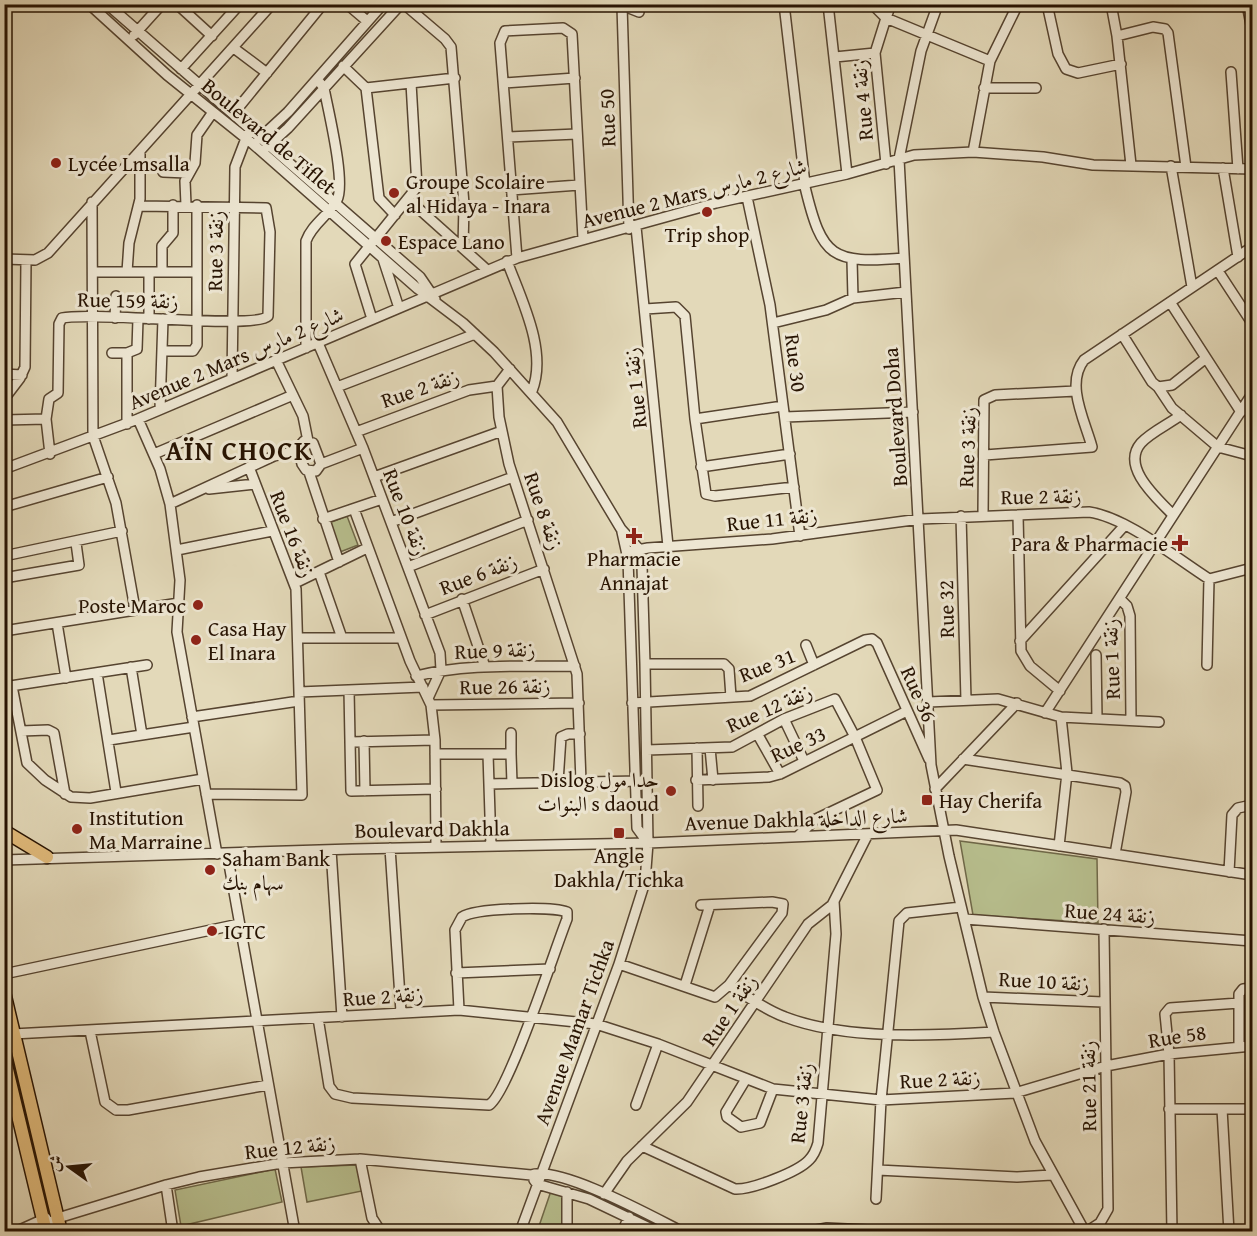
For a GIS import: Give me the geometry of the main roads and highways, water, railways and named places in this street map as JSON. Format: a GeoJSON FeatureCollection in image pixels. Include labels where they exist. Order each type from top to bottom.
{"type":"FeatureCollection","features":[{"type":"Feature","properties":{"kind":"main road"},"geometry":{"type":"LineString","coordinates":[[4,831],[47,857]]}},
{"type":"Feature","properties":{"kind":"main road"},"geometry":{"type":"LineString","coordinates":[[4,992],[61,1232]]}},
{"type":"Feature","properties":{"kind":"main road"},"geometry":{"type":"LineString","coordinates":[[4,1057],[42,1227]]}},
{"type":"Feature","properties":{"kind":"place","name":"Lycée Lmsalla"},"geometry":{"type":"Point","coordinates":[56,163]}},
{"type":"Feature","properties":{"kind":"place","name":"Groupe Scolaire al Hidaya - Inara"},"geometry":{"type":"Point","coordinates":[394,193]}},
{"type":"Feature","properties":{"kind":"place","name":"Trip shop"},"geometry":{"type":"Point","coordinates":[707,212]}},
{"type":"Feature","properties":{"kind":"place","name":"Espace Lano"},"geometry":{"type":"Point","coordinates":[386,241]}},
{"type":"Feature","properties":{"kind":"place","name":"Pharmacie Annajat"},"geometry":{"type":"Point","coordinates":[634,536]}},
{"type":"Feature","properties":{"kind":"place","name":"Para & Pharmacie"},"geometry":{"type":"Point","coordinates":[1180,543]}},
{"type":"Feature","properties":{"kind":"place","name":"Poste Maroc"},"geometry":{"type":"Point","coordinates":[198,605]}},
{"type":"Feature","properties":{"kind":"place","name":"Casa Hay El Inara"},"geometry":{"type":"Point","coordinates":[196,640]}},
{"type":"Feature","properties":{"kind":"place","name":"Dislog حدا مول البنوات s daoud"},"geometry":{"type":"Point","coordinates":[671,791]}},
{"type":"Feature","properties":{"kind":"place","name":"Hay Cherifa"},"geometry":{"type":"Point","coordinates":[927,800]}},
{"type":"Feature","properties":{"kind":"place","name":"Institution Ma Marraine"},"geometry":{"type":"Point","coordinates":[77,829]}},
{"type":"Feature","properties":{"kind":"place","name":"Angle Dakhla/Tichka"},"geometry":{"type":"Point","coordinates":[619,833]}},
{"type":"Feature","properties":{"kind":"place","name":"Saham Bank سهام بنك"},"geometry":{"type":"Point","coordinates":[210,870]}},
{"type":"Feature","properties":{"kind":"place","name":"IGTC"},"geometry":{"type":"Point","coordinates":[212,931]}},
{"type":"Feature","properties":{"kind":"district","name":"AÏN CHOCK"},"geometry":{"type":"Point","coordinates":[239,450]}}]}
